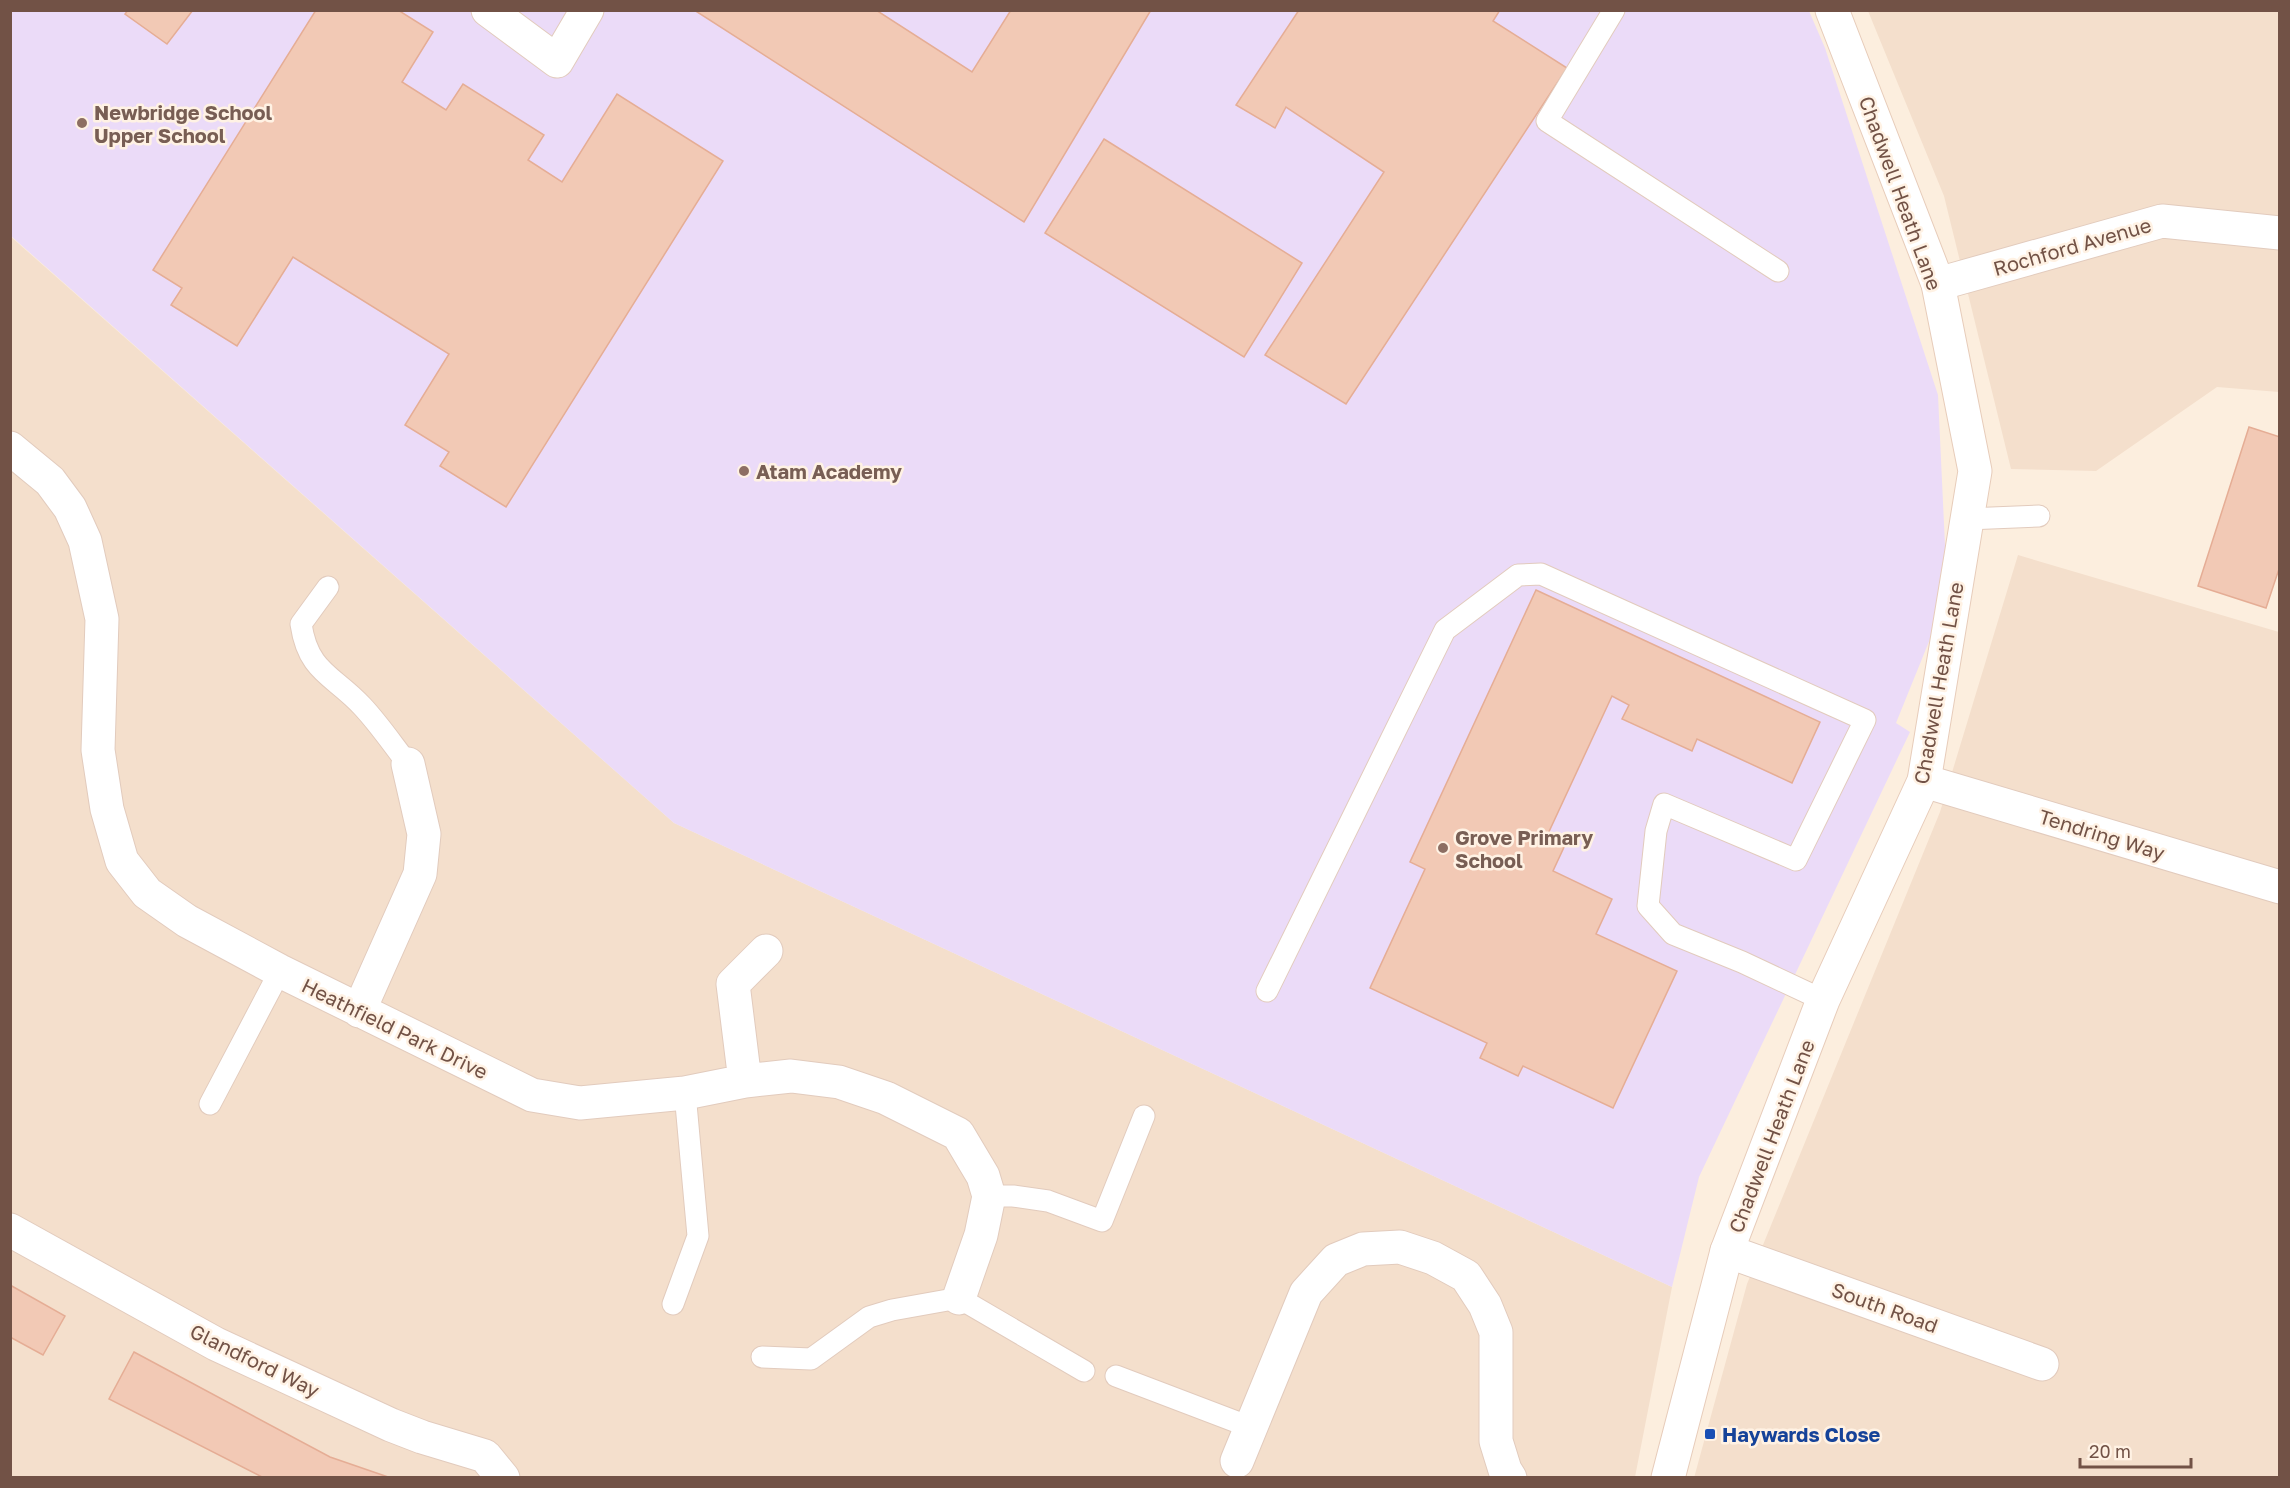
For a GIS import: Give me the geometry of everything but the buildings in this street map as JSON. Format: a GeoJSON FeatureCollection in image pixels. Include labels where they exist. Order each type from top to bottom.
{"type":"FeatureCollection","features":[{"type":"Feature","properties":{"kind":"street"},"geometry":{"type":"LineString","coordinates":[[488,10],[557,61],[587,10]]}},
{"type":"Feature","properties":{"kind":"street","name":"Chadwell Heath Lane"},"geometry":{"type":"LineString","coordinates":[[1668,1478],[1727,1251],[1823,1000],[1924,781],[1975,471],[1938,285],[1832,10]]}},
{"type":"Feature","properties":{"kind":"street","name":"Rochford Avenue"},"geometry":{"type":"LineString","coordinates":[[1938,285],[2162,221],[2280,233]]}},
{"type":"Feature","properties":{"kind":"street","name":"Heathfield Park Drive"},"geometry":{"type":"LineString","coordinates":[[10,448],[50,481],[70,508],[85,541],[102,619],[98,750],[107,809],[122,861],[147,893],[188,921],[280,971],[532,1095],[580,1103],[685,1093],[745,1081],[791,1076],[838,1082],[886,1098],[958,1134],[983,1176],[989,1196]]}},
{"type":"Feature","properties":{"kind":"street"},"geometry":{"type":"LineString","coordinates":[[359,1011],[420,874],[424,834],[408,764]]}},
{"type":"Feature","properties":{"kind":"street","name":"Tendring Way"},"geometry":{"type":"LineString","coordinates":[[1924,781],[2280,887]]}},
{"type":"Feature","properties":{"kind":"street"},"geometry":{"type":"LineString","coordinates":[[745,1081],[733,984],[766,951]]}},
{"type":"Feature","properties":{"kind":"street"},"geometry":{"type":"LineString","coordinates":[[959,1298],[981,1235],[989,1196]]}},
{"type":"Feature","properties":{"kind":"street","name":"Glandford Way"},"geometry":{"type":"LineString","coordinates":[[10,1230],[216,1344],[392,1425],[422,1437],[485,1456],[503,1478]]}},
{"type":"Feature","properties":{"kind":"street"},"geometry":{"type":"LineString","coordinates":[[1237,1461],[1306,1293],[1336,1260],[1363,1249],[1400,1247],[1432,1258],[1466,1276],[1485,1305],[1496,1332],[1496,1441],[1504,1470],[1510,1478]]}},
{"type":"Feature","properties":{"kind":"street","name":"South Road"},"geometry":{"type":"LineString","coordinates":[[1727,1251],[2042,1364]]}},
{"type":"Feature","properties":{"kind":"lane"},"geometry":{"type":"LineString","coordinates":[[1614,10],[1547,121],[1778,271]]}},
{"type":"Feature","properties":{"kind":"lane"},"geometry":{"type":"LineString","coordinates":[[1967,519],[2039,516]]}},
{"type":"Feature","properties":{"kind":"lane"},"geometry":{"type":"LineString","coordinates":[[1267,991],[1445,630],[1518,575],[1541,574],[1865,720],[1796,860],[1664,804],[1656,831],[1648,906],[1673,934],[1742,962],[1823,1000]]}},
{"type":"Feature","properties":{"kind":"lane"},"geometry":{"type":"LineString","coordinates":[[328,587],[301,624],[304,641],[319,669],[362,706],[408,764]]}},
{"type":"Feature","properties":{"kind":"lane"},"geometry":{"type":"LineString","coordinates":[[210,1104],[280,971]]}},
{"type":"Feature","properties":{"kind":"lane"},"geometry":{"type":"LineString","coordinates":[[673,1304],[698,1236],[685,1093]]}},
{"type":"Feature","properties":{"kind":"lane"},"geometry":{"type":"LineString","coordinates":[[989,1196],[1013,1196],[1048,1201],[1102,1221],[1144,1116]]}},
{"type":"Feature","properties":{"kind":"lane"},"geometry":{"type":"LineString","coordinates":[[762,1357],[811,1359],[869,1317],[892,1310],[959,1298],[1084,1371]]}},
{"type":"Feature","properties":{"kind":"lane"},"geometry":{"type":"LineString","coordinates":[[1116,1376],[1250,1427]]}},
{"type":"Feature","properties":{"kind":"shaded area"},"geometry":{"type":"Polygon","coordinates":[[[10,11],[1809,11],[1825,48],[1938,395],[1946,567],[1930,639],[1896,723],[1910,732],[1699,1177],[1672,1287],[674,823],[11,236],[10,11]]]}},
{"type":"Feature","properties":{"kind":"shaded area"},"geometry":{"type":"Polygon","coordinates":[[[1868,11],[2279,11],[2279,392],[2217,387],[2096,471],[2011,469],[1944,196],[1868,11]]]}},
{"type":"Feature","properties":{"kind":"shaded area"},"geometry":{"type":"Polygon","coordinates":[[[10,236],[674,823],[1672,1287],[1635,1477],[11,1477],[10,236]]]}},
{"type":"Feature","properties":{"kind":"shaded area"},"geometry":{"type":"Polygon","coordinates":[[[2018,555],[2279,632],[2279,1477],[1694,1478],[1747,1284],[1940,812],[2018,555]]]}},
{"type":"Feature","properties":{"kind":"place","name":"Newbridge School Upper School"},"geometry":{"type":"Point","coordinates":[82,123]}},
{"type":"Feature","properties":{"kind":"place","name":"Atam Academy"},"geometry":{"type":"Point","coordinates":[744,471]}},
{"type":"Feature","properties":{"kind":"place","name":"Grove Primary School"},"geometry":{"type":"Point","coordinates":[1443,848]}},
{"type":"Feature","properties":{"kind":"place","name":"Haywards Close"},"geometry":{"type":"Point","coordinates":[1710,1434]}}]}
